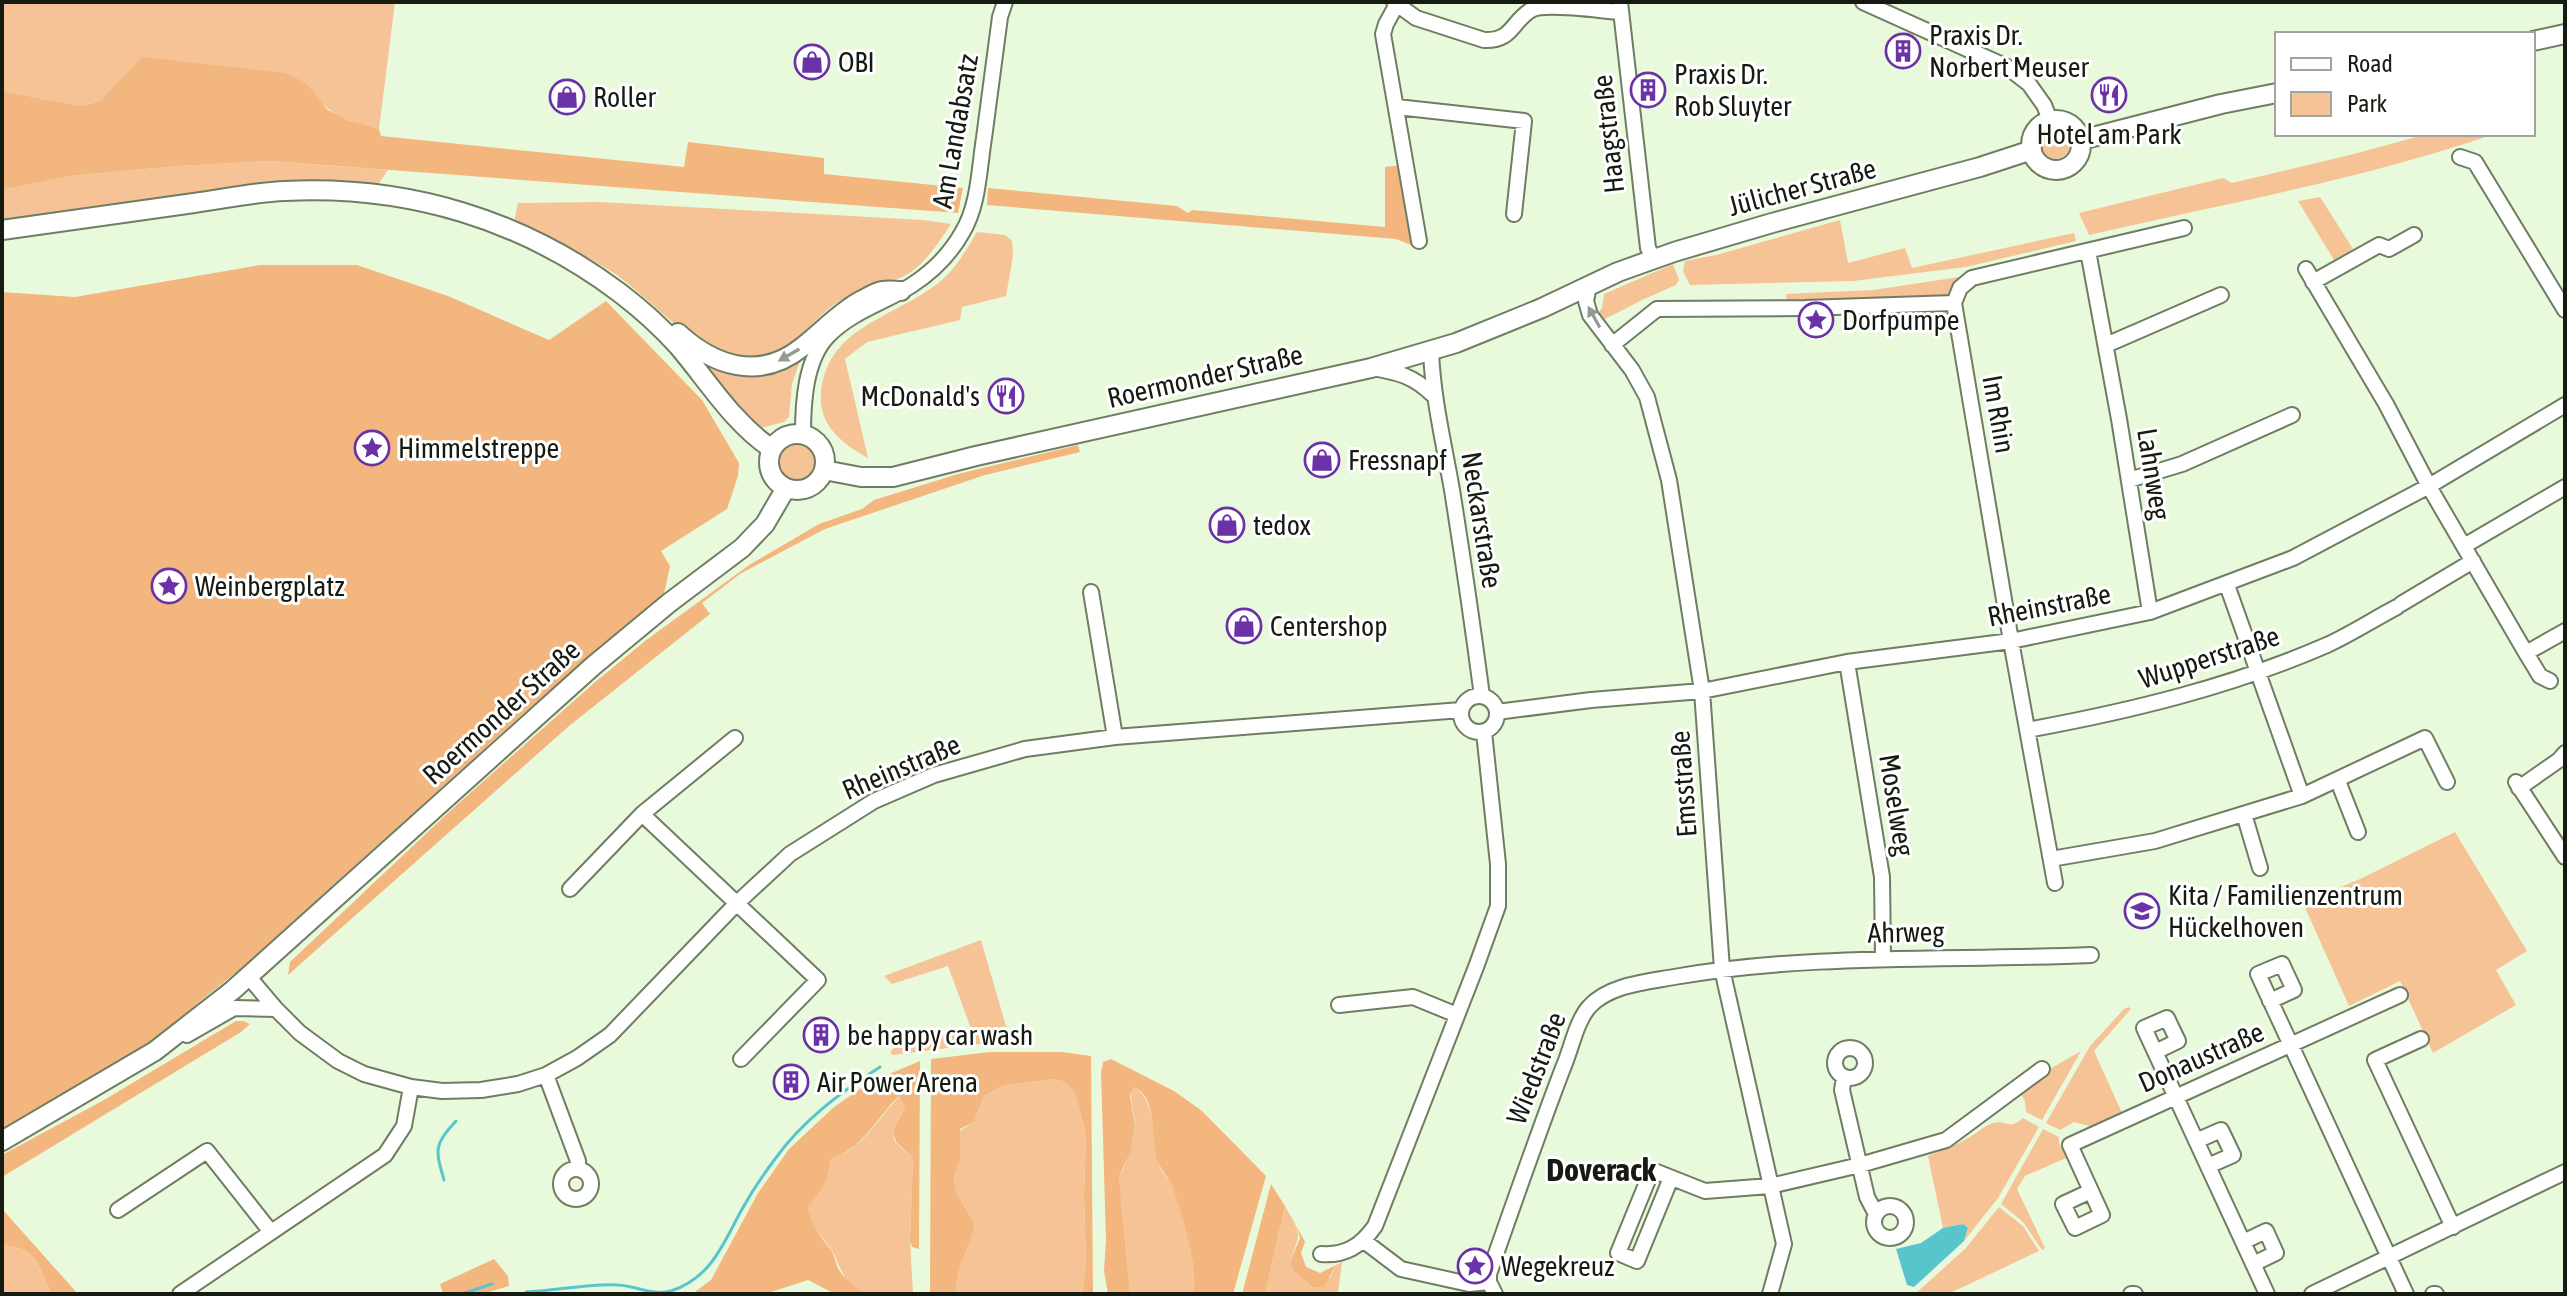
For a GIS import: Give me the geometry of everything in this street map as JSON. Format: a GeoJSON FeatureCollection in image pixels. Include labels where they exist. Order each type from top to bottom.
{"type":"FeatureCollection","features":[{"type":"Feature","properties":{"kind":"main road"},"geometry":{"type":"LineString","coordinates":[[2535,41],[2565,34]]}},
{"type":"Feature","properties":{"kind":"main road"},"geometry":{"type":"LineString","coordinates":[[2081,140],[2275,93]]}},
{"type":"Feature","properties":{"kind":"main road"},"geometry":{"type":"LineString","coordinates":[[2050,120],[2072,125],[2081,140],[2077,159],[2061,169],[2042,166],[2032,150],[2034,132],[2050,120]]}},
{"type":"Feature","properties":{"kind":"main road","name":"Jülicher Straße"},"geometry":{"type":"LineString","coordinates":[[1589,286],[1654,259],[2032,150]]}},
{"type":"Feature","properties":{"kind":"main road"},"geometry":{"type":"LineString","coordinates":[[2,230],[284,191],[373,193],[466,211],[519,232],[581,265],[657,324],[731,411],[772,449]]}},
{"type":"Feature","properties":{"kind":"main road"},"geometry":{"type":"LineString","coordinates":[[581,265],[599,269],[633,292],[702,353],[727,364],[754,367],[778,362],[800,348],[847,308],[881,291],[901,291]]}},
{"type":"Feature","properties":{"kind":"main road","name":"Roermonder Straße"},"geometry":{"type":"LineString","coordinates":[[824,470],[861,477],[893,477],[1371,368],[1431,352],[1589,286]]}},
{"type":"Feature","properties":{"kind":"main road"},"geometry":{"type":"LineString","coordinates":[[803,434],[819,444],[823,452],[824,470],[813,485],[805,489],[786,488],[778,483],[769,467],[772,449],[785,436],[803,434]]}},
{"type":"Feature","properties":{"kind":"main road","name":"Roermonder Straße"},"geometry":{"type":"LineString","coordinates":[[2,1141],[155,1051],[248,976],[593,666],[742,548],[765,524],[786,488]]}},
{"type":"Feature","properties":{"kind":"street","name":"Am Landabsatz"},"geometry":{"type":"LineString","coordinates":[[803,434],[806,389],[811,368],[827,337],[861,311],[901,291],[933,269],[964,230],[976,193],[1000,17],[1005,2]]}},
{"type":"Feature","properties":{"kind":"street"},"geometry":{"type":"LineString","coordinates":[[1863,2],[2007,67],[2029,84],[2050,120]]}},
{"type":"Feature","properties":{"kind":"street"},"geometry":{"type":"LineString","coordinates":[[1419,241],[1383,34],[1396,3],[1416,18],[1484,40],[1503,38],[1530,10],[1543,6],[1621,7]]}},
{"type":"Feature","properties":{"kind":"street","name":"Haagstraße"},"geometry":{"type":"LineString","coordinates":[[1621,7],[1648,248],[1654,259]]}},
{"type":"Feature","properties":{"kind":"street"},"geometry":{"type":"LineString","coordinates":[[1397,107],[1524,121],[1514,214]]}},
{"type":"Feature","properties":{"kind":"street"},"geometry":{"type":"LineString","coordinates":[[2460,157],[2475,162],[2565,310]]}},
{"type":"Feature","properties":{"kind":"street"},"geometry":{"type":"LineString","coordinates":[[1612,345],[1657,309],[1954,303],[1960,288],[1972,278],[2184,228]]}},
{"type":"Feature","properties":{"kind":"street"},"geometry":{"type":"LineString","coordinates":[[2414,235],[2389,249],[2379,245],[2310,276],[2526,653],[2540,676],[2550,681]]}},
{"type":"Feature","properties":{"kind":"street","name":"Lahnweg"},"geometry":{"type":"LineString","coordinates":[[2088,251],[2150,612]]}},
{"type":"Feature","properties":{"kind":"street","name":"Emsstraße"},"geometry":{"type":"LineString","coordinates":[[1589,286],[1586,301],[1590,315],[1632,370],[1647,397],[1669,480],[1702,691],[1722,969],[1784,1244],[1770,1294]]}},
{"type":"Feature","properties":{"kind":"street"},"geometry":{"type":"LineString","coordinates":[[2106,345],[2221,295]]}},
{"type":"Feature","properties":{"kind":"street","name":"Im Rhin"},"geometry":{"type":"LineString","coordinates":[[1954,303],[2055,883]]}},
{"type":"Feature","properties":{"kind":"street","name":"Neckarstraße"},"geometry":{"type":"LineString","coordinates":[[1431,352],[1433,395],[1455,510],[1482,696]]}},
{"type":"Feature","properties":{"kind":"street"},"geometry":{"type":"LineString","coordinates":[[1371,368],[1397,372],[1416,380],[1433,395]]}},
{"type":"Feature","properties":{"kind":"street","name":"Rheinstraße"},"geometry":{"type":"LineString","coordinates":[[1497,712],[1702,691],[1847,662],[2011,641],[2150,612],[2293,558],[2429,486],[2564,408]]}},
{"type":"Feature","properties":{"kind":"street"},"geometry":{"type":"LineString","coordinates":[[2129,480],[2182,464],[2292,415]]}},
{"type":"Feature","properties":{"kind":"street"},"geometry":{"type":"LineString","coordinates":[[2464,546],[2565,487]]}},
{"type":"Feature","properties":{"kind":"street","name":"Wupperstraße"},"geometry":{"type":"LineString","coordinates":[[2027,730],[2177,698],[2257,672],[2329,644],[2473,561]]}},
{"type":"Feature","properties":{"kind":"street"},"geometry":{"type":"LineString","coordinates":[[2227,585],[2302,796]]}},
{"type":"Feature","properties":{"kind":"street"},"geometry":{"type":"LineString","coordinates":[[1091,592],[1115,737]]}},
{"type":"Feature","properties":{"kind":"street"},"geometry":{"type":"LineString","coordinates":[[2526,653],[2565,631]]}},
{"type":"Feature","properties":{"kind":"street","name":"Moselweg"},"geometry":{"type":"LineString","coordinates":[[1847,662],[1882,877],[1883,957]]}},
{"type":"Feature","properties":{"kind":"street"},"geometry":{"type":"LineString","coordinates":[[1461,710],[1465,726],[1484,732],[1494,724],[1497,712],[1495,705],[1482,696]]}},
{"type":"Feature","properties":{"kind":"street","name":"Rheinstraße"},"geometry":{"type":"LineString","coordinates":[[248,976],[276,1009],[316,1046],[364,1074],[411,1087],[442,1091],[481,1090],[518,1084],[546,1075],[610,1035],[736,904],[790,854],[895,791],[960,767],[1025,749],[1115,737],[1461,710],[1471,698],[1482,696]]}},
{"type":"Feature","properties":{"kind":"street"},"geometry":{"type":"LineString","coordinates":[[1321,1254],[1333,1255],[1351,1250],[1364,1241],[1375,1226],[1498,906],[1498,864],[1484,732]]}},
{"type":"Feature","properties":{"kind":"street"},"geometry":{"type":"LineString","coordinates":[[570,889],[642,814],[735,738]]}},
{"type":"Feature","properties":{"kind":"street"},"geometry":{"type":"LineString","coordinates":[[2051,859],[2155,841],[2302,796],[2425,738],[2447,782]]}},
{"type":"Feature","properties":{"kind":"street"},"geometry":{"type":"LineString","coordinates":[[2565,753],[2559,760],[2518,785],[2565,857]]}},
{"type":"Feature","properties":{"kind":"street"},"geometry":{"type":"LineString","coordinates":[[2338,781],[2358,832]]}},
{"type":"Feature","properties":{"kind":"street"},"geometry":{"type":"LineString","coordinates":[[642,814],[818,980],[741,1059]]}},
{"type":"Feature","properties":{"kind":"street"},"geometry":{"type":"LineString","coordinates":[[2244,814],[2260,868]]}},
{"type":"Feature","properties":{"kind":"street","name":"Ahrweg"},"geometry":{"type":"LineString","coordinates":[[1722,969],[1883,957],[2091,955]]}},
{"type":"Feature","properties":{"kind":"street","name":"Wiedstraße"},"geometry":{"type":"LineString","coordinates":[[1492,1288],[1489,1274],[1530,1155],[1586,1011],[1612,992],[1635,984],[1722,969]]}},
{"type":"Feature","properties":{"kind":"street","name":"Donaustraße"},"geometry":{"type":"LineString","coordinates":[[2091,1191],[2070,1145],[2400,995]]}},
{"type":"Feature","properties":{"kind":"street"},"geometry":{"type":"LineString","coordinates":[[1339,1005],[1413,997],[1457,1015]]}},
{"type":"Feature","properties":{"kind":"street"},"geometry":{"type":"LineString","coordinates":[[2270,1001],[2406,1294]]}},
{"type":"Feature","properties":{"kind":"street"},"geometry":{"type":"LineString","coordinates":[[155,1051],[234,1008],[276,1009]]}},
{"type":"Feature","properties":{"kind":"street"},"geometry":{"type":"LineString","coordinates":[[2421,1039],[2375,1060],[2453,1227]]}},
{"type":"Feature","properties":{"kind":"street"},"geometry":{"type":"LineString","coordinates":[[2155,1052],[2267,1294]]}},
{"type":"Feature","properties":{"kind":"street"},"geometry":{"type":"LineString","coordinates":[[1671,1178],[1637,1261],[1618,1253],[1652,1170],[1705,1191],[1770,1186],[1860,1165],[1946,1140],[2042,1069]]}},
{"type":"Feature","properties":{"kind":"street"},"geometry":{"type":"LineString","coordinates":[[546,1075],[578,1161],[578,1169]]}},
{"type":"Feature","properties":{"kind":"street"},"geometry":{"type":"LineString","coordinates":[[1844,1077],[1842,1090],[1867,1197],[1876,1214]]}},
{"type":"Feature","properties":{"kind":"street"},"geometry":{"type":"LineString","coordinates":[[180,1294],[385,1155],[404,1126],[411,1087]]}},
{"type":"Feature","properties":{"kind":"street"},"geometry":{"type":"LineString","coordinates":[[2196,1141],[2221,1130],[2233,1155],[2208,1166]]}},
{"type":"Feature","properties":{"kind":"street"},"geometry":{"type":"LineString","coordinates":[[118,1210],[207,1151],[271,1232]]}},
{"type":"Feature","properties":{"kind":"street"},"geometry":{"type":"LineString","coordinates":[[2312,1294],[2565,1172]]}},
{"type":"Feature","properties":{"kind":"street"},"geometry":{"type":"LineString","coordinates":[[2243,1242],[2266,1231],[2276,1253],[2253,1264]]}},
{"type":"Feature","properties":{"kind":"street"},"geometry":{"type":"LineString","coordinates":[[1364,1241],[1401,1269],[1492,1288]]}},
{"type":"Feature","properties":{"kind":"green space"},"geometry":{"type":"Polygon","coordinates":[[[2,2],[395,2],[379,129],[337,115],[322,103],[306,83],[134,66],[100,101],[81,106],[2,91],[2,2]]]}},
{"type":"Feature","properties":{"kind":"green space"},"geometry":{"type":"Polygon","coordinates":[[[2055,129],[2066,133],[2070,144],[2066,155],[2055,159],[2044,155],[2040,144],[2044,133],[2055,129]]]}},
{"type":"Feature","properties":{"kind":"green space"},"geometry":{"type":"Polygon","coordinates":[[[2420,136],[2488,136],[2344,178],[2089,235],[2079,213],[2223,178],[2232,183],[2420,136]]]}},
{"type":"Feature","properties":{"kind":"green space"},"geometry":{"type":"Polygon","coordinates":[[[271,161],[388,170],[377,186],[230,190],[2,220],[2,190],[69,176],[271,161]]]}},
{"type":"Feature","properties":{"kind":"green space"},"geometry":{"type":"Polygon","coordinates":[[[2320,197],[2353,249],[2334,260],[2298,201],[2320,197]]]}},
{"type":"Feature","properties":{"kind":"green space"},"geometry":{"type":"Polygon","coordinates":[[[600,202],[951,224],[930,254],[910,273],[863,289],[835,304],[773,357],[743,361],[722,355],[680,329],[606,268],[514,222],[518,203],[600,202]]]}},
{"type":"Feature","properties":{"kind":"green space"},"geometry":{"type":"Polygon","coordinates":[[[1840,220],[1848,263],[1905,248],[1912,268],[2074,233],[2076,241],[1966,267],[1853,281],[1690,285],[1683,271],[1685,261],[1840,220]]]}},
{"type":"Feature","properties":{"kind":"green space"},"geometry":{"type":"Polygon","coordinates":[[[977,232],[1005,235],[1012,241],[1013,256],[1006,296],[962,307],[960,320],[867,342],[845,359],[868,458],[841,440],[828,424],[821,405],[826,370],[837,351],[852,336],[928,291],[945,277],[977,232]]]}},
{"type":"Feature","properties":{"kind":"green space"},"geometry":{"type":"Polygon","coordinates":[[[1673,264],[1679,280],[1676,285],[1601,321],[1598,313],[1604,294],[1673,264]]]}},
{"type":"Feature","properties":{"kind":"green space"},"geometry":{"type":"Polygon","coordinates":[[[1966,276],[1945,300],[1787,302],[1786,294],[1873,290],[1966,276]]]}},
{"type":"Feature","properties":{"kind":"green space"},"geometry":{"type":"Polygon","coordinates":[[[802,355],[792,384],[789,417],[784,422],[761,428],[726,394],[706,368],[710,363],[802,355]]]}},
{"type":"Feature","properties":{"kind":"green space"},"geometry":{"type":"Polygon","coordinates":[[[797,440],[812,446],[818,461],[812,476],[797,482],[782,476],[776,461],[782,446],[797,440]]]}},
{"type":"Feature","properties":{"kind":"green space"},"geometry":{"type":"Polygon","coordinates":[[[2455,832],[2527,951],[2496,970],[2516,1005],[2433,1053],[2400,981],[2349,1006],[2303,903],[2455,832]]]}},
{"type":"Feature","properties":{"kind":"green space"},"geometry":{"type":"Polygon","coordinates":[[[981,940],[1010,1040],[890,1053],[898,1043],[972,1031],[948,966],[892,984],[884,976],[981,940]]]}},
{"type":"Feature","properties":{"kind":"green space"},"geometry":{"type":"Polygon","coordinates":[[[2129,1007],[2131,1009],[2094,1051],[2122,1113],[2093,1127],[2074,1122],[2060,1130],[2046,1123],[2090,1046],[2129,1007]]]}},
{"type":"Feature","properties":{"kind":"green space"},"geometry":{"type":"Polygon","coordinates":[[[2081,1051],[2042,1120],[2026,1112],[2020,1093],[2048,1070],[2081,1051]]]}},
{"type":"Feature","properties":{"kind":"green space"},"geometry":{"type":"Polygon","coordinates":[[[1053,1079],[1065,1082],[1075,1093],[1086,1134],[1086,1263],[1082,1294],[956,1294],[960,1267],[975,1224],[956,1192],[954,1176],[960,1160],[958,1132],[974,1122],[984,1096],[1002,1086],[1053,1079]]]}},
{"type":"Feature","properties":{"kind":"green space"},"geometry":{"type":"Polygon","coordinates":[[[1133,1086],[1140,1091],[1150,1110],[1159,1165],[1172,1186],[1185,1225],[1193,1267],[1193,1294],[1130,1294],[1119,1176],[1132,1145],[1135,1120],[1131,1096],[1133,1086]]]}},
{"type":"Feature","properties":{"kind":"green space"},"geometry":{"type":"Polygon","coordinates":[[[900,1096],[905,1107],[893,1131],[895,1142],[913,1158],[910,1241],[913,1294],[863,1293],[852,1286],[814,1227],[808,1206],[824,1184],[831,1159],[861,1141],[900,1096]]]}},
{"type":"Feature","properties":{"kind":"green space"},"geometry":{"type":"Polygon","coordinates":[[[2023,1118],[2039,1127],[1998,1198],[1964,1241],[1968,1229],[1963,1224],[1943,1228],[1928,1156],[1965,1140],[1990,1124],[2014,1124],[2023,1118]]]}},
{"type":"Feature","properties":{"kind":"green space"},"geometry":{"type":"Polygon","coordinates":[[[2043,1129],[2059,1137],[2066,1158],[2025,1176],[2017,1189],[2045,1248],[2042,1250],[2023,1222],[2001,1204],[2043,1129]]]}},
{"type":"Feature","properties":{"kind":"green space"},"geometry":{"type":"Polygon","coordinates":[[[1285,1206],[1298,1233],[1290,1262],[1293,1270],[1330,1278],[1336,1265],[1342,1262],[1338,1294],[1265,1294],[1285,1206]]]}},
{"type":"Feature","properties":{"kind":"green space"},"geometry":{"type":"Polygon","coordinates":[[[1999,1207],[2023,1226],[2039,1251],[1948,1294],[1915,1294],[1965,1249],[1999,1207]]]}},
{"type":"Feature","properties":{"kind":"green space"},"geometry":{"type":"Polygon","coordinates":[[[2,1245],[29,1254],[52,1294],[2,1294],[2,1245]]]}},
{"type":"Feature","properties":{"kind":"shaded area"},"geometry":{"type":"Polygon","coordinates":[[[142,57],[285,73],[306,83],[328,110],[347,120],[379,129],[381,136],[684,167],[688,142],[824,158],[824,174],[963,188],[958,213],[271,161],[69,176],[2,190],[2,91],[81,106],[100,101],[142,57]]]}},
{"type":"Feature","properties":{"kind":"shaded area"},"geometry":{"type":"Polygon","coordinates":[[[1402,165],[1416,247],[1396,239],[987,205],[988,188],[1177,206],[1188,213],[1192,210],[1385,227],[1385,167],[1402,165]]]}},
{"type":"Feature","properties":{"kind":"shaded area"},"geometry":{"type":"Polygon","coordinates":[[[260,265],[357,265],[448,296],[549,340],[606,301],[702,400],[739,463],[738,476],[727,509],[661,551],[670,566],[664,594],[524,713],[238,971],[144,1051],[2,1135],[2,292],[75,297],[260,265]]]}},
{"type":"Feature","properties":{"kind":"shaded area"},"geometry":{"type":"Polygon","coordinates":[[[1078,445],[1080,452],[985,475],[825,529],[740,574],[702,603],[710,614],[569,726],[288,975],[290,962],[450,811],[645,641],[749,565],[819,524],[862,509],[874,500],[958,474],[1078,445]]]}},
{"type":"Feature","properties":{"kind":"shaded area"},"geometry":{"type":"Polygon","coordinates":[[[236,1021],[250,1024],[2,1177],[2,1155],[104,1100],[236,1021]]]}},
{"type":"Feature","properties":{"kind":"shaded area"},"geometry":{"type":"Polygon","coordinates":[[[990,1052],[1062,1052],[1091,1056],[1093,1294],[1082,1294],[1086,1263],[1086,1134],[1075,1093],[1065,1082],[1053,1079],[1002,1086],[984,1096],[974,1122],[960,1129],[960,1160],[954,1176],[956,1192],[975,1224],[960,1267],[956,1294],[930,1294],[931,1059],[990,1052]]]}},
{"type":"Feature","properties":{"kind":"shaded area"},"geometry":{"type":"Polygon","coordinates":[[[1111,1059],[1174,1091],[1202,1111],[1266,1176],[1233,1294],[1193,1294],[1193,1267],[1185,1225],[1172,1186],[1157,1159],[1150,1108],[1141,1092],[1134,1087],[1130,1096],[1135,1125],[1131,1151],[1119,1176],[1130,1294],[1108,1294],[1104,1271],[1106,1240],[1101,1072],[1103,1062],[1111,1059]]]}},
{"type":"Feature","properties":{"kind":"shaded area"},"geometry":{"type":"Polygon","coordinates":[[[920,1061],[919,1249],[912,1247],[910,1241],[913,1158],[896,1142],[893,1131],[905,1107],[899,1096],[861,1140],[831,1159],[824,1185],[808,1206],[813,1224],[832,1252],[840,1272],[865,1294],[835,1294],[808,1280],[765,1294],[692,1294],[711,1280],[758,1193],[789,1149],[834,1107],[870,1082],[920,1061]]]}},
{"type":"Feature","properties":{"kind":"shaded area"},"geometry":{"type":"Polygon","coordinates":[[[1271,1184],[1285,1206],[1265,1294],[1242,1294],[1271,1184]]]}},
{"type":"Feature","properties":{"kind":"shaded area"},"geometry":{"type":"Polygon","coordinates":[[[2,1209],[78,1294],[52,1294],[30,1254],[2,1245],[2,1209]]]}},
{"type":"Feature","properties":{"kind":"shaded area"},"geometry":{"type":"Polygon","coordinates":[[[1297,1227],[1305,1242],[1301,1253],[1306,1267],[1320,1273],[1336,1265],[1324,1287],[1313,1287],[1293,1270],[1290,1262],[1300,1238],[1297,1227]]]}},
{"type":"Feature","properties":{"kind":"shaded area"},"geometry":{"type":"Polygon","coordinates":[[[494,1259],[508,1276],[509,1286],[482,1294],[443,1294],[440,1284],[494,1259]]]}},
{"type":"Feature","properties":{"kind":"water"},"geometry":{"type":"Polygon","coordinates":[[[1963,1224],[1968,1228],[1964,1241],[1914,1287],[1907,1285],[1896,1249],[1921,1243],[1943,1228],[1963,1224]]]}},
{"type":"Feature","properties":{"kind":"waterway"},"geometry":{"type":"LineString","coordinates":[[526,1292],[608,1285],[664,1292],[685,1285],[706,1269],[714,1258],[757,1184],[786,1145],[837,1097],[880,1067]]}},
{"type":"Feature","properties":{"kind":"waterway"},"geometry":{"type":"LineString","coordinates":[[444,1180],[438,1148],[456,1121]]}},
{"type":"Feature","properties":{"kind":"waterway"},"geometry":{"type":"LineString","coordinates":[[462,1294],[492,1284]]}},
{"type":"Feature","properties":{"kind":"place","name":"Praxis Dr. Norbert Meuser"},"geometry":{"type":"Point","coordinates":[1903,51]}},
{"type":"Feature","properties":{"kind":"place","name":"OBI"},"geometry":{"type":"Point","coordinates":[812,62]}},
{"type":"Feature","properties":{"kind":"place","name":"Praxis Dr. Rob Sluyter"},"geometry":{"type":"Point","coordinates":[1648,90]}},
{"type":"Feature","properties":{"kind":"place","name":"Hotel am Park"},"geometry":{"type":"Point","coordinates":[2109,95]}},
{"type":"Feature","properties":{"kind":"place","name":"Roller"},"geometry":{"type":"Point","coordinates":[567,97]}},
{"type":"Feature","properties":{"kind":"place","name":"Dorfpumpe"},"geometry":{"type":"Point","coordinates":[1816,320]}},
{"type":"Feature","properties":{"kind":"place","name":"McDonald's"},"geometry":{"type":"Point","coordinates":[1006,396]}},
{"type":"Feature","properties":{"kind":"place","name":"Himmelstreppe"},"geometry":{"type":"Point","coordinates":[372,448]}},
{"type":"Feature","properties":{"kind":"place","name":"Fressnapf"},"geometry":{"type":"Point","coordinates":[1322,460]}},
{"type":"Feature","properties":{"kind":"place","name":"tedox"},"geometry":{"type":"Point","coordinates":[1227,525]}},
{"type":"Feature","properties":{"kind":"place","name":"Weinbergplatz"},"geometry":{"type":"Point","coordinates":[169,586]}},
{"type":"Feature","properties":{"kind":"place","name":"Centershop"},"geometry":{"type":"Point","coordinates":[1244,626]}},
{"type":"Feature","properties":{"kind":"place","name":"Kita / Familienzentrum Hückelhoven"},"geometry":{"type":"Point","coordinates":[2142,911]}},
{"type":"Feature","properties":{"kind":"place","name":"be happy car wash"},"geometry":{"type":"Point","coordinates":[821,1035]}},
{"type":"Feature","properties":{"kind":"place","name":"Air Power Arena"},"geometry":{"type":"Point","coordinates":[791,1082]}},
{"type":"Feature","properties":{"kind":"place","name":"Wegekreuz"},"geometry":{"type":"Point","coordinates":[1475,1266]}},
{"type":"Feature","properties":{"kind":"district","name":"Doverack"},"geometry":{"type":"Point","coordinates":[1601,1169]}}]}
